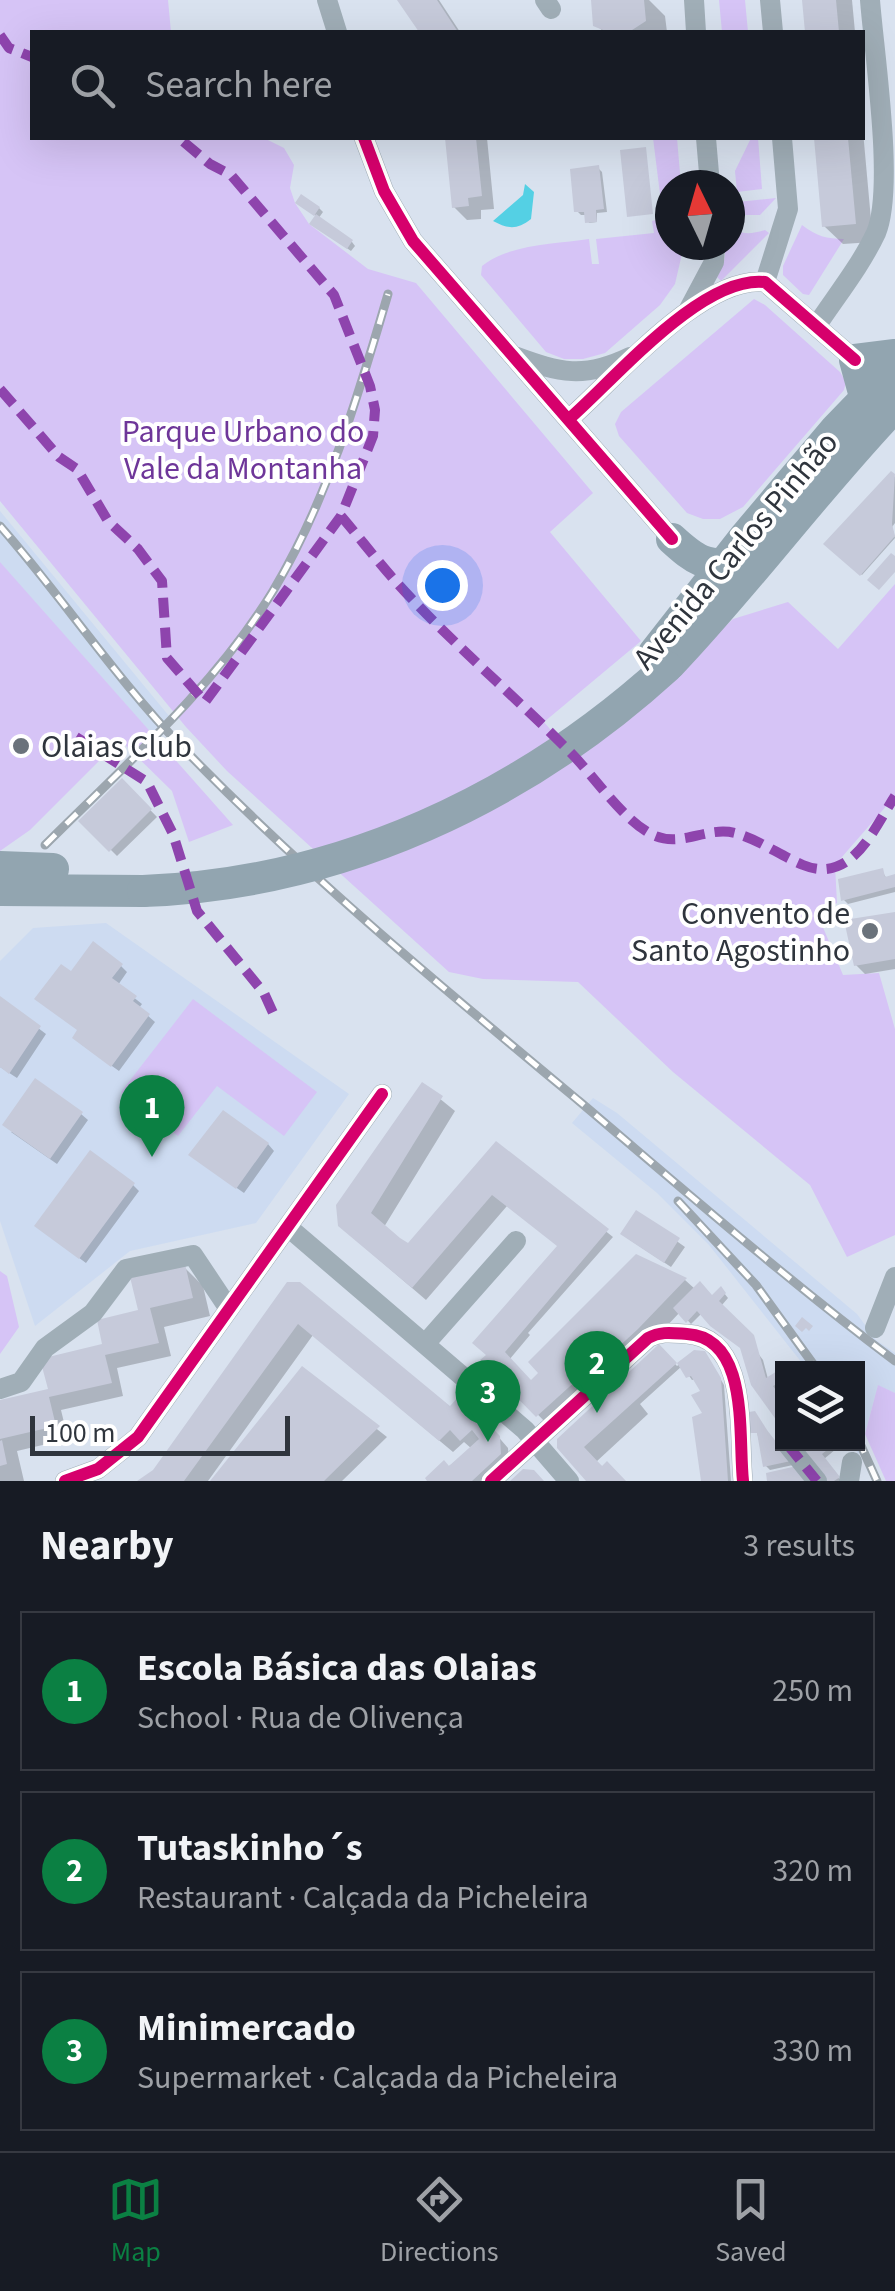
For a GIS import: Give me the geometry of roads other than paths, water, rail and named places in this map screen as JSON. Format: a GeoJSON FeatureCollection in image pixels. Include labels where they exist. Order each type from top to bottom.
{"type":"FeatureCollection","features":[{"type":"Feature","properties":{"kind":"main road"},"geometry":{"type":"LineString","coordinates":[[880,403],[855,360],[895,356]]}},
{"type":"Feature","properties":{"kind":"main road","name":"Avenida Carlos Pinhão"},"geometry":{"type":"LineString","coordinates":[[661,660],[682,618],[722,566],[752,549],[866,437],[895,368]]}},
{"type":"Feature","properties":{"kind":"main road","name":"Avenida Carlos Pinhão"},"geometry":{"type":"LineString","coordinates":[[0,890],[143,882],[285,852],[406,814],[519,756],[661,660],[724,608],[752,549],[836,429],[880,403]]}},
{"type":"Feature","properties":{"kind":"main road"},"geometry":{"type":"LineString","coordinates":[[672,539],[752,549]]}},
{"type":"Feature","properties":{"kind":"main road"},"geometry":{"type":"LineString","coordinates":[[672,539],[696,560],[722,566]]}},
{"type":"Feature","properties":{"kind":"main road"},"geometry":{"type":"LineString","coordinates":[[672,539],[681,580],[682,618]]}},
{"type":"Feature","properties":{"kind":"main road","name":"Avenida Carlos Pinhão"},"geometry":{"type":"LineString","coordinates":[[0,868],[143,882]]}},
{"type":"Feature","properties":{"kind":"street"},"geometry":{"type":"LineString","coordinates":[[326,0],[336,30]]}},
{"type":"Feature","properties":{"kind":"street"},"geometry":{"type":"LineString","coordinates":[[694,0],[696,30]]}},
{"type":"Feature","properties":{"kind":"street"},"geometry":{"type":"LineString","coordinates":[[770,0],[773,30]]}},
{"type":"Feature","properties":{"kind":"street"},"geometry":{"type":"LineString","coordinates":[[817,325],[877,232],[882,213],[886,180],[870,0]]}},
{"type":"Feature","properties":{"kind":"street"},"geometry":{"type":"LineString","coordinates":[[365,140],[384,191],[412,241],[672,539]]}},
{"type":"Feature","properties":{"kind":"street"},"geometry":{"type":"LineString","coordinates":[[706,140],[709,170]]}},
{"type":"Feature","properties":{"kind":"street"},"geometry":{"type":"LineString","coordinates":[[765,282],[788,209],[782,140]]}},
{"type":"Feature","properties":{"kind":"street"},"geometry":{"type":"LineString","coordinates":[[688,310],[714,260]]}},
{"type":"Feature","properties":{"kind":"street"},"geometry":{"type":"LineString","coordinates":[[569,419],[688,310],[736,284],[765,282],[855,360]]}},
{"type":"Feature","properties":{"kind":"street"},"geometry":{"type":"LineString","coordinates":[[510,355],[571,373],[607,368],[636,354]]}},
{"type":"Feature","properties":{"kind":"street"},"geometry":{"type":"LineString","coordinates":[[64,1481],[98,1468],[138,1437],[382,1094]]}},
{"type":"Feature","properties":{"kind":"street"},"geometry":{"type":"LineString","coordinates":[[288,1227],[525,1430],[569,1481]]}},
{"type":"Feature","properties":{"kind":"street"},"geometry":{"type":"LineString","coordinates":[[425,1344],[516,1241]]}},
{"type":"Feature","properties":{"kind":"street"},"geometry":{"type":"LineString","coordinates":[[0,1389],[20,1382],[45,1348],[94,1313],[120,1276],[134,1266],[193,1255],[229,1309]]}},
{"type":"Feature","properties":{"kind":"street"},"geometry":{"type":"LineString","coordinates":[[874,1328],[895,1277]]}},
{"type":"Feature","properties":{"kind":"street"},"geometry":{"type":"LineString","coordinates":[[491,1481],[648,1338],[660,1332],[694,1334],[716,1344],[728,1358],[743,1481]]}},
{"type":"Feature","properties":{"kind":"street"},"geometry":{"type":"LineString","coordinates":[[793,1451],[818,1481]]}},
{"type":"Feature","properties":{"kind":"water"},"geometry":{"type":"Polygon","coordinates":[[[525,184],[534,192],[531,219],[512,227],[493,221],[523,195],[525,184]]]}},
{"type":"Feature","properties":{"kind":"railway"},"geometry":{"type":"LineString","coordinates":[[45,845],[196,693],[250,627],[273,591],[326,483],[388,294]]}},
{"type":"Feature","properties":{"kind":"railway"},"geometry":{"type":"LineString","coordinates":[[0,526],[158,722],[278,841],[477,1016],[775,1266],[895,1361]]}},
{"type":"Feature","properties":{"kind":"railway"},"geometry":{"type":"LineString","coordinates":[[678,1201],[756,1285],[811,1361]]}},
{"type":"Feature","properties":{"kind":"railway"},"geometry":{"type":"LineString","coordinates":[[863,1451],[877,1481]]}},
{"type":"Feature","properties":{"kind":"place","name":"Olaias Club"},"geometry":{"type":"Point","coordinates":[21,746]}},
{"type":"Feature","properties":{"kind":"place","name":"Convento de Santo Agostinho"},"geometry":{"type":"Point","coordinates":[870,931]}},
{"type":"Feature","properties":{"kind":"place","name":"Escola Básica das Olaias"},"geometry":{"type":"Point","coordinates":[152,1157]}},
{"type":"Feature","properties":{"kind":"place","name":"Tutaskinho´s"},"geometry":{"type":"Point","coordinates":[597,1413]}},
{"type":"Feature","properties":{"kind":"place","name":"Minimercado"},"geometry":{"type":"Point","coordinates":[488,1442]}},
{"type":"Feature","properties":{"kind":"park label","name":"Parque Urbano do Vale da Montanha"},"geometry":{"type":"Point","coordinates":[243,450]}}]}
